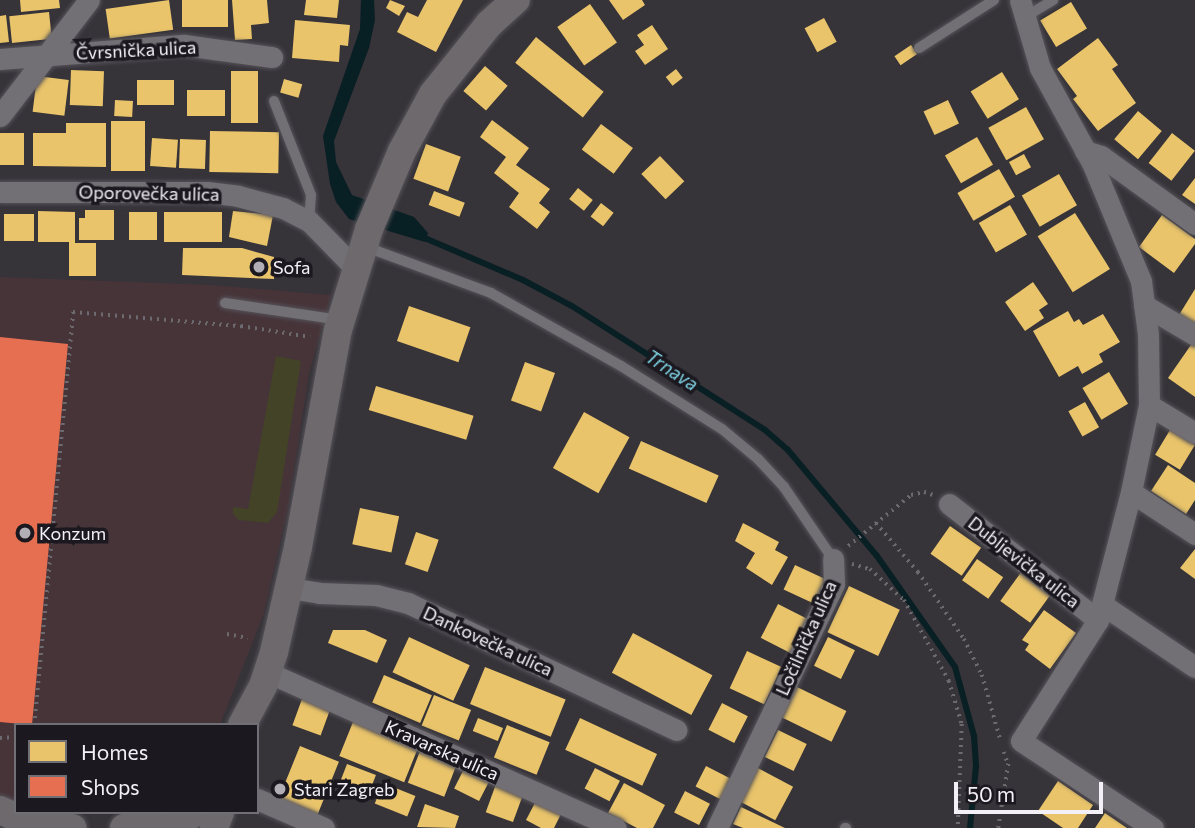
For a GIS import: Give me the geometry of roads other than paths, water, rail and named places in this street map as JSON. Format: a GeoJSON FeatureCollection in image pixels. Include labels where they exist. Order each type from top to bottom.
{"type":"FeatureCollection","features":[{"type":"Feature","properties":{"kind":"main road"},"geometry":{"type":"LineString","coordinates":[[256,723],[289,588],[341,320],[362,248],[418,118],[445,75],[489,24],[516,0]]}},
{"type":"Feature","properties":{"kind":"main road"},"geometry":{"type":"LineString","coordinates":[[243,723],[265,679]]}},
{"type":"Feature","properties":{"kind":"main road"},"geometry":{"type":"LineString","coordinates":[[0,810],[27,826]]}},
{"type":"Feature","properties":{"kind":"main road"},"geometry":{"type":"LineString","coordinates":[[124,828],[164,814]]}},
{"type":"Feature","properties":{"kind":"main road"},"geometry":{"type":"LineString","coordinates":[[173,828],[192,814]]}},
{"type":"Feature","properties":{"kind":"main road"},"geometry":{"type":"LineString","coordinates":[[0,821],[27,826],[72,828]]}},
{"type":"Feature","properties":{"kind":"street"},"geometry":{"type":"LineString","coordinates":[[0,116],[89,0]]}},
{"type":"Feature","properties":{"kind":"street","name":"Dubljevička ulica"},"geometry":{"type":"LineString","coordinates":[[1023,8],[1041,68],[1085,151],[1141,281],[1148,334],[1149,405],[1101,613],[1021,740],[1153,828]]}},
{"type":"Feature","properties":{"kind":"street","name":"Čvrsnička ulica"},"geometry":{"type":"LineString","coordinates":[[0,59],[184,45],[272,57]]}},
{"type":"Feature","properties":{"kind":"street"},"geometry":{"type":"LineString","coordinates":[[1085,151],[1101,156],[1195,224]]}},
{"type":"Feature","properties":{"kind":"street","name":"Oporovečka ulica"},"geometry":{"type":"LineString","coordinates":[[0,192],[207,192],[265,202],[362,248]]}},
{"type":"Feature","properties":{"kind":"street"},"geometry":{"type":"LineString","coordinates":[[1144,306],[1195,335]]}},
{"type":"Feature","properties":{"kind":"street"},"geometry":{"type":"LineString","coordinates":[[1149,405],[1195,433]]}},
{"type":"Feature","properties":{"kind":"street"},"geometry":{"type":"LineString","coordinates":[[1131,492],[1195,534]]}},
{"type":"Feature","properties":{"kind":"street","name":"Dubljevička ulica"},"geometry":{"type":"LineString","coordinates":[[949,504],[1101,613],[1195,667]]}},
{"type":"Feature","properties":{"kind":"street","name":"Ločilnička ulica"},"geometry":{"type":"LineString","coordinates":[[717,828],[834,584],[833,559]]}},
{"type":"Feature","properties":{"kind":"street","name":"Dankovečka ulica"},"geometry":{"type":"LineString","coordinates":[[289,588],[319,593],[376,595],[408,603],[677,730]]}},
{"type":"Feature","properties":{"kind":"street","name":"Kravarska ulica"},"geometry":{"type":"LineString","coordinates":[[265,679],[616,828]]}},
{"type":"Feature","properties":{"kind":"street"},"geometry":{"type":"LineString","coordinates":[[259,801],[324,828]]}},
{"type":"Feature","properties":{"kind":"lane"},"geometry":{"type":"LineString","coordinates":[[919,47],[994,0]]}},
{"type":"Feature","properties":{"kind":"lane"},"geometry":{"type":"LineString","coordinates":[[1023,8],[1053,0]]}},
{"type":"Feature","properties":{"kind":"lane"},"geometry":{"type":"LineString","coordinates":[[274,101],[312,195],[309,221]]}},
{"type":"Feature","properties":{"kind":"lane","name":"Ločilnička ulica"},"geometry":{"type":"LineString","coordinates":[[362,248],[491,293],[621,366],[722,429],[758,459],[797,504],[833,559]]}},
{"type":"Feature","properties":{"kind":"lane"},"geometry":{"type":"LineString","coordinates":[[225,303],[341,320]]}},
{"type":"Feature","properties":{"kind":"water"},"geometry":{"type":"Polygon","coordinates":[[[361,0],[374,0],[375,20],[369,48],[334,141],[336,162],[352,195],[414,217],[428,233],[425,242],[349,219],[336,202],[330,184],[323,136],[360,29],[361,0]]]}},
{"type":"Feature","properties":{"kind":"waterway","name":"Trnava"},"geometry":{"type":"LineString","coordinates":[[420,236],[523,280],[572,306],[765,430],[788,450],[877,556],[955,667],[974,736],[976,766],[970,828]]}},
{"type":"Feature","properties":{"kind":"place","name":"Sofa"},"geometry":{"type":"Point","coordinates":[259,267]}},
{"type":"Feature","properties":{"kind":"place","name":"Konzum"},"geometry":{"type":"Point","coordinates":[25,533]}},
{"type":"Feature","properties":{"kind":"place","name":"Stari Zagreb"},"geometry":{"type":"Point","coordinates":[280,789]}}]}
